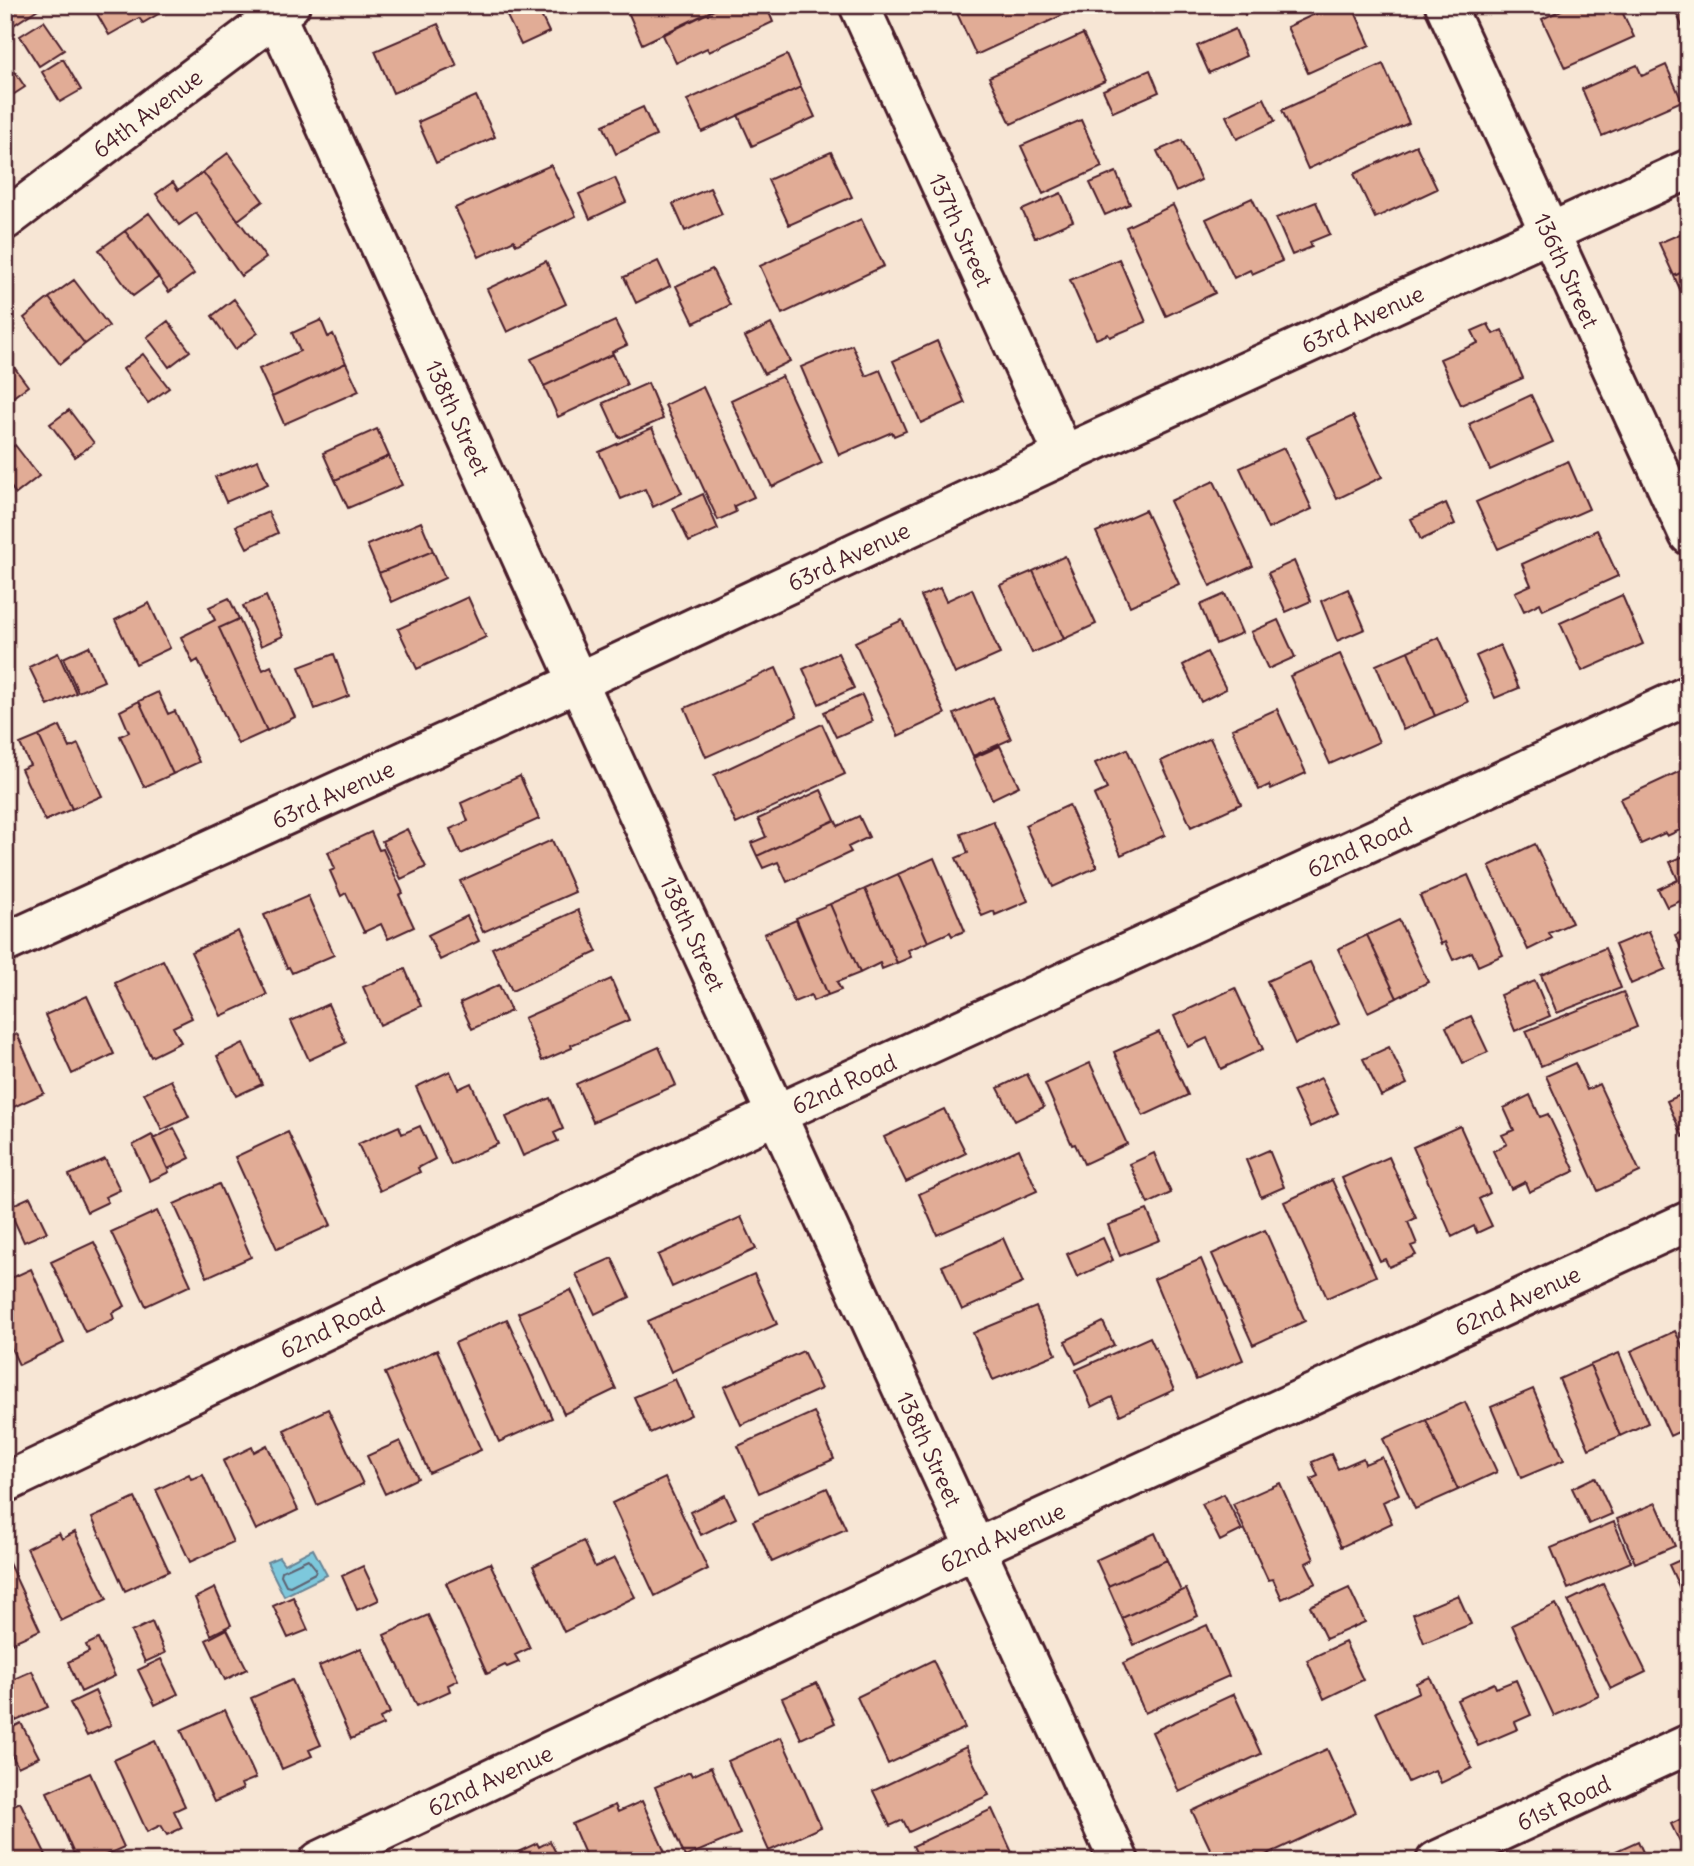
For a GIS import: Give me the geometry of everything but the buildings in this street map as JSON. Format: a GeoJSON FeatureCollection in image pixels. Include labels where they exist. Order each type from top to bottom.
{"type":"FeatureCollection","features":[{"type":"Feature","properties":{"kind":"street","name":"137th Street"},"geometry":{"type":"LineString","coordinates":[[859,5],[1064,455]]}},
{"type":"Feature","properties":{"kind":"street","name":"136th Street"},"geometry":{"type":"LineString","coordinates":[[1445,5],[1689,535]]}},
{"type":"Feature","properties":{"kind":"street","name":"64th Avenue"},"geometry":{"type":"LineString","coordinates":[[5,220],[279,8]]}},
{"type":"Feature","properties":{"kind":"street","name":"138th Street"},"geometry":{"type":"LineString","coordinates":[[279,8],[578,682],[1119,1861]]}},
{"type":"Feature","properties":{"kind":"street","name":"63rd Avenue"},"geometry":{"type":"LineString","coordinates":[[5,943],[578,682],[1064,455],[1689,169]]}},
{"type":"Feature","properties":{"kind":"street","name":"62nd Road"},"geometry":{"type":"LineString","coordinates":[[5,1483],[777,1114],[1689,695]]}},
{"type":"Feature","properties":{"kind":"street","name":"62nd Avenue"},"geometry":{"type":"LineString","coordinates":[[320,1861],[977,1548],[1689,1221]]}},
{"type":"Feature","properties":{"kind":"street","name":"61st Road"},"geometry":{"type":"LineString","coordinates":[[1436,1861],[1689,1744]]}},
{"type":"Feature","properties":{"kind":"water"},"geometry":{"type":"Polygon","coordinates":[[[313,1549],[327,1575],[284,1596],[267,1562],[279,1557],[284,1564],[313,1549]]]}}]}
